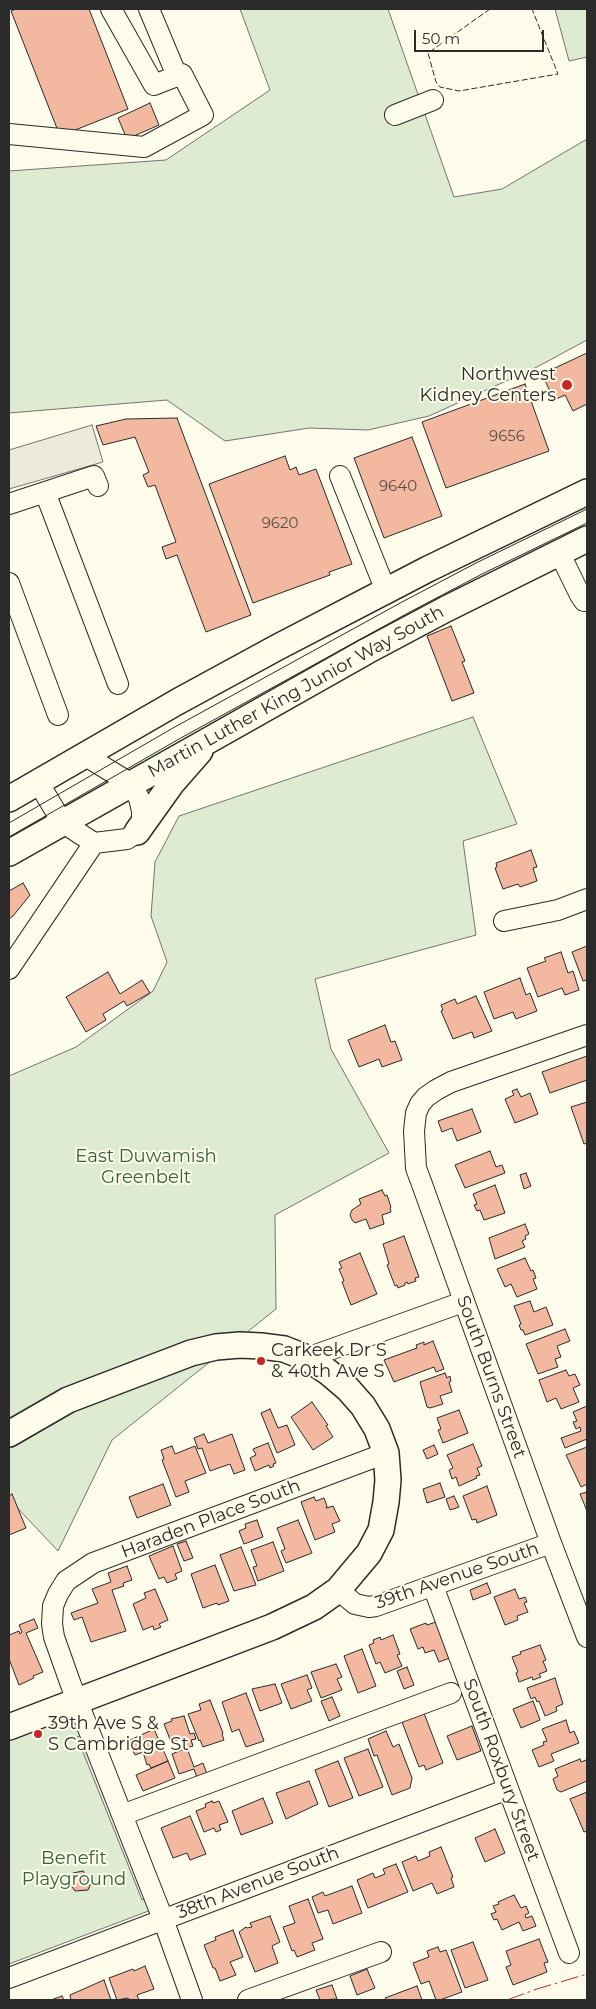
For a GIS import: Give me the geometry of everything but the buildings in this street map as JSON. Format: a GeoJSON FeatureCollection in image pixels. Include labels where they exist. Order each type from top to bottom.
{"type":"FeatureCollection","features":[{"type":"Feature","properties":{"kind":"main road"},"geometry":{"type":"LineString","coordinates":[[9,799],[278,647],[504,531],[587,492]]}},
{"type":"Feature","properties":{"kind":"main road","name":"Martin Luther King Junior Way South"},"geometry":{"type":"LineString","coordinates":[[9,853],[130,783],[428,618],[587,538]]}},
{"type":"Feature","properties":{"kind":"main road"},"geometry":{"type":"LineString","coordinates":[[137,832],[172,783],[212,738]]}},
{"type":"Feature","properties":{"kind":"main road"},"geometry":{"type":"LineString","coordinates":[[9,1434],[68,1400],[191,1353],[216,1347],[254,1345],[284,1349],[307,1358],[328,1372],[363,1406],[377,1428],[386,1453],[386,1502],[381,1530],[369,1553],[338,1590],[294,1618],[9,1727]]}},
{"type":"Feature","properties":{"kind":"street"},"geometry":{"type":"LineString","coordinates":[[9,134],[144,147],[203,115],[182,74],[154,85],[111,9]]}},
{"type":"Feature","properties":{"kind":"street"},"geometry":{"type":"LineString","coordinates":[[149,9],[178,76]]}},
{"type":"Feature","properties":{"kind":"street"},"geometry":{"type":"LineString","coordinates":[[395,115],[433,100]]}},
{"type":"Feature","properties":{"kind":"street"},"geometry":{"type":"LineString","coordinates":[[9,504],[94,476],[98,486]]}},
{"type":"Feature","properties":{"kind":"street"},"geometry":{"type":"LineString","coordinates":[[340,476],[386,591]]}},
{"type":"Feature","properties":{"kind":"street"},"geometry":{"type":"LineString","coordinates":[[45,492],[118,684]]}},
{"type":"Feature","properties":{"kind":"street"},"geometry":{"type":"LineString","coordinates":[[559,552],[580,595],[587,602]]}},
{"type":"Feature","properties":{"kind":"street"},"geometry":{"type":"LineString","coordinates":[[9,583],[58,715]]}},
{"type":"Feature","properties":{"kind":"street"},"geometry":{"type":"LineString","coordinates":[[38,782],[62,822],[94,843],[127,838],[137,832],[142,822],[142,811],[139,798],[130,783],[84,755]]}},
{"type":"Feature","properties":{"kind":"street"},"geometry":{"type":"LineString","coordinates":[[9,969],[94,843]]}},
{"type":"Feature","properties":{"kind":"street"},"geometry":{"type":"LineString","coordinates":[[504,922],[558,910],[587,899]]}},
{"type":"Feature","properties":{"kind":"street","name":"South Burns Street"},"geometry":{"type":"LineString","coordinates":[[587,1035],[451,1082],[426,1097],[416,1113],[414,1140],[416,1168],[463,1302],[587,1637]]}},
{"type":"Feature","properties":{"kind":"street"},"geometry":{"type":"LineString","coordinates":[[307,1358],[463,1302]]}},
{"type":"Feature","properties":{"kind":"street","name":"Haraden Place South"},"geometry":{"type":"LineString","coordinates":[[77,1701],[54,1637],[52,1624],[53,1606],[66,1581],[93,1563],[386,1453]]}},
{"type":"Feature","properties":{"kind":"street","name":"39th Avenue South"},"geometry":{"type":"LineString","coordinates":[[338,1590],[355,1604],[369,1608],[551,1543]]}},
{"type":"Feature","properties":{"kind":"street","name":"South Roxbury Street"},"geometry":{"type":"LineString","coordinates":[[433,1586],[569,1953]]}},
{"type":"Feature","properties":{"kind":"street"},"geometry":{"type":"LineString","coordinates":[[122,1814],[451,1693]]}},
{"type":"Feature","properties":{"kind":"street"},"geometry":{"type":"LineString","coordinates":[[77,1701],[163,1919],[192,2000]]}},
{"type":"Feature","properties":{"kind":"street","name":"38th Avenue South"},"geometry":{"type":"LineString","coordinates":[[9,1978],[508,1789]]}},
{"type":"Feature","properties":{"kind":"street"},"geometry":{"type":"LineString","coordinates":[[248,2000],[381,1952]]}},
{"type":"Feature","properties":{"kind":"green space"},"geometry":{"type":"Polygon","coordinates":[[[240,9],[388,9],[454,197],[502,189],[587,139],[587,340],[537,367],[429,416],[368,430],[309,428],[225,441],[167,400],[9,413],[9,171],[166,160],[270,90],[240,9]]]}},
{"type":"Feature","properties":{"kind":"green space"},"geometry":{"type":"Polygon","coordinates":[[[555,9],[587,9],[587,57],[569,61],[555,9]]]}},
{"type":"Feature","properties":{"kind":"green space","name":"East Duwamish Greenbelt"},"geometry":{"type":"Polygon","coordinates":[[[473,717],[517,824],[463,841],[476,935],[315,979],[331,1049],[389,1153],[275,1215],[276,1309],[112,1440],[58,1551],[9,1499],[9,1076],[76,1047],[153,991],[167,962],[151,916],[155,862],[179,816],[473,717]]]}},
{"type":"Feature","properties":{"kind":"green space","name":"Benefit Playground"},"geometry":{"type":"Polygon","coordinates":[[[77,1698],[159,1907],[9,1964],[9,1725],[77,1698]]]}},
{"type":"Feature","properties":{"kind":"shaded area"},"geometry":{"type":"Polygon","coordinates":[[[92,425],[103,462],[9,489],[9,450],[92,425]]]}},
{"type":"Feature","properties":{"kind":"shaded area"},"geometry":{"type":"Polygon","coordinates":[[[83,1735],[147,1898],[142,1900],[77,1737],[83,1735]]]}},
{"type":"Feature","properties":{"kind":"tram line"},"geometry":{"type":"LineString","coordinates":[[9,823],[173,728],[402,602],[476,563],[587,509]]}},
{"type":"Feature","properties":{"kind":"tram line"},"geometry":{"type":"LineString","coordinates":[[9,837],[179,739],[408,613],[482,574],[587,523]]}},
{"type":"Feature","properties":{"kind":"fence"},"geometry":{"type":"LineString","coordinates":[[490,9],[428,53],[436,82],[440,87],[459,91],[558,74],[532,9]]}},
{"type":"Feature","properties":{"kind":"power"},"geometry":{"type":"LineString","coordinates":[[507,2000],[587,1974]]}},
{"type":"Feature","properties":{"kind":"place","name":"Northwest Kidney Centers"},"geometry":{"type":"Point","coordinates":[567,385]}},
{"type":"Feature","properties":{"kind":"place","name":"Carkeek Dr S & 40th Ave S"},"geometry":{"type":"Point","coordinates":[261,1361]}},
{"type":"Feature","properties":{"kind":"place","name":"39th Ave S & S Cambridge St"},"geometry":{"type":"Point","coordinates":[38,1734]}}]}
